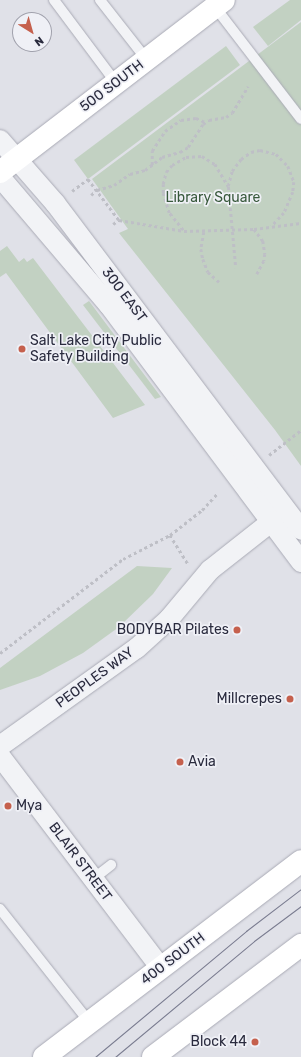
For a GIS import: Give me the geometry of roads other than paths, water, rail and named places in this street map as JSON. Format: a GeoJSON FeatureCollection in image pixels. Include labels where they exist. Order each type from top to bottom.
{"type":"FeatureCollection","features":[{"type":"Feature","properties":{"kind":"main road","name":"500 SOUTH"},"geometry":{"type":"LineString","coordinates":[[8,165],[220,4]]}},
{"type":"Feature","properties":{"kind":"main road","name":"400 SOUTH"},"geometry":{"type":"LineString","coordinates":[[44,1057],[301,862]]}},
{"type":"Feature","properties":{"kind":"main road"},"geometry":{"type":"LineString","coordinates":[[153,1057],[301,945]]}},
{"type":"Feature","properties":{"kind":"street","name":"300 EAST"},"geometry":{"type":"LineString","coordinates":[[0,140],[8,165],[55,203],[301,530]]}},
{"type":"Feature","properties":{"kind":"street","name":"300 EAST"},"geometry":{"type":"LineString","coordinates":[[0,177],[109,305],[272,521],[301,562]]}},
{"type":"Feature","properties":{"kind":"street","name":"PEOPLES WAY"},"geometry":{"type":"LineString","coordinates":[[0,746],[137,648],[169,619],[210,570],[272,521]]}},
{"type":"Feature","properties":{"kind":"street","name":"BLAIR STREET"},"geometry":{"type":"LineString","coordinates":[[0,756],[161,968]]}},
{"type":"Feature","properties":{"kind":"lane"},"geometry":{"type":"LineString","coordinates":[[54,0],[116,83]]}},
{"type":"Feature","properties":{"kind":"lane"},"geometry":{"type":"LineString","coordinates":[[100,0],[147,60]]}},
{"type":"Feature","properties":{"kind":"lane"},"geometry":{"type":"LineString","coordinates":[[220,4],[301,118]]}},
{"type":"Feature","properties":{"kind":"lane"},"geometry":{"type":"LineString","coordinates":[[93,879],[111,865]]}},
{"type":"Feature","properties":{"kind":"lane"},"geometry":{"type":"LineString","coordinates":[[0,909],[90,1023]]}},
{"type":"Feature","properties":{"kind":"tram line"},"geometry":{"type":"LineString","coordinates":[[95,1057],[246,931],[301,889]]}},
{"type":"Feature","properties":{"kind":"tram line"},"geometry":{"type":"LineString","coordinates":[[115,1057],[254,941],[301,906]]}},
{"type":"Feature","properties":{"kind":"place","name":"Salt Lake City Public Safety Building"},"geometry":{"type":"Point","coordinates":[22,349]}},
{"type":"Feature","properties":{"kind":"place","name":"BODYBAR Pilates"},"geometry":{"type":"Point","coordinates":[237,630]}},
{"type":"Feature","properties":{"kind":"place","name":"Millcrepes"},"geometry":{"type":"Point","coordinates":[290,699]}},
{"type":"Feature","properties":{"kind":"place","name":"Avia"},"geometry":{"type":"Point","coordinates":[180,762]}},
{"type":"Feature","properties":{"kind":"place","name":"Mya"},"geometry":{"type":"Point","coordinates":[8,806]}},
{"type":"Feature","properties":{"kind":"place","name":"Block 44"},"geometry":{"type":"Point","coordinates":[255,1042]}},
{"type":"Feature","properties":{"kind":"park label","name":"Library Square"},"geometry":{"type":"Point","coordinates":[213,198]}}]}
